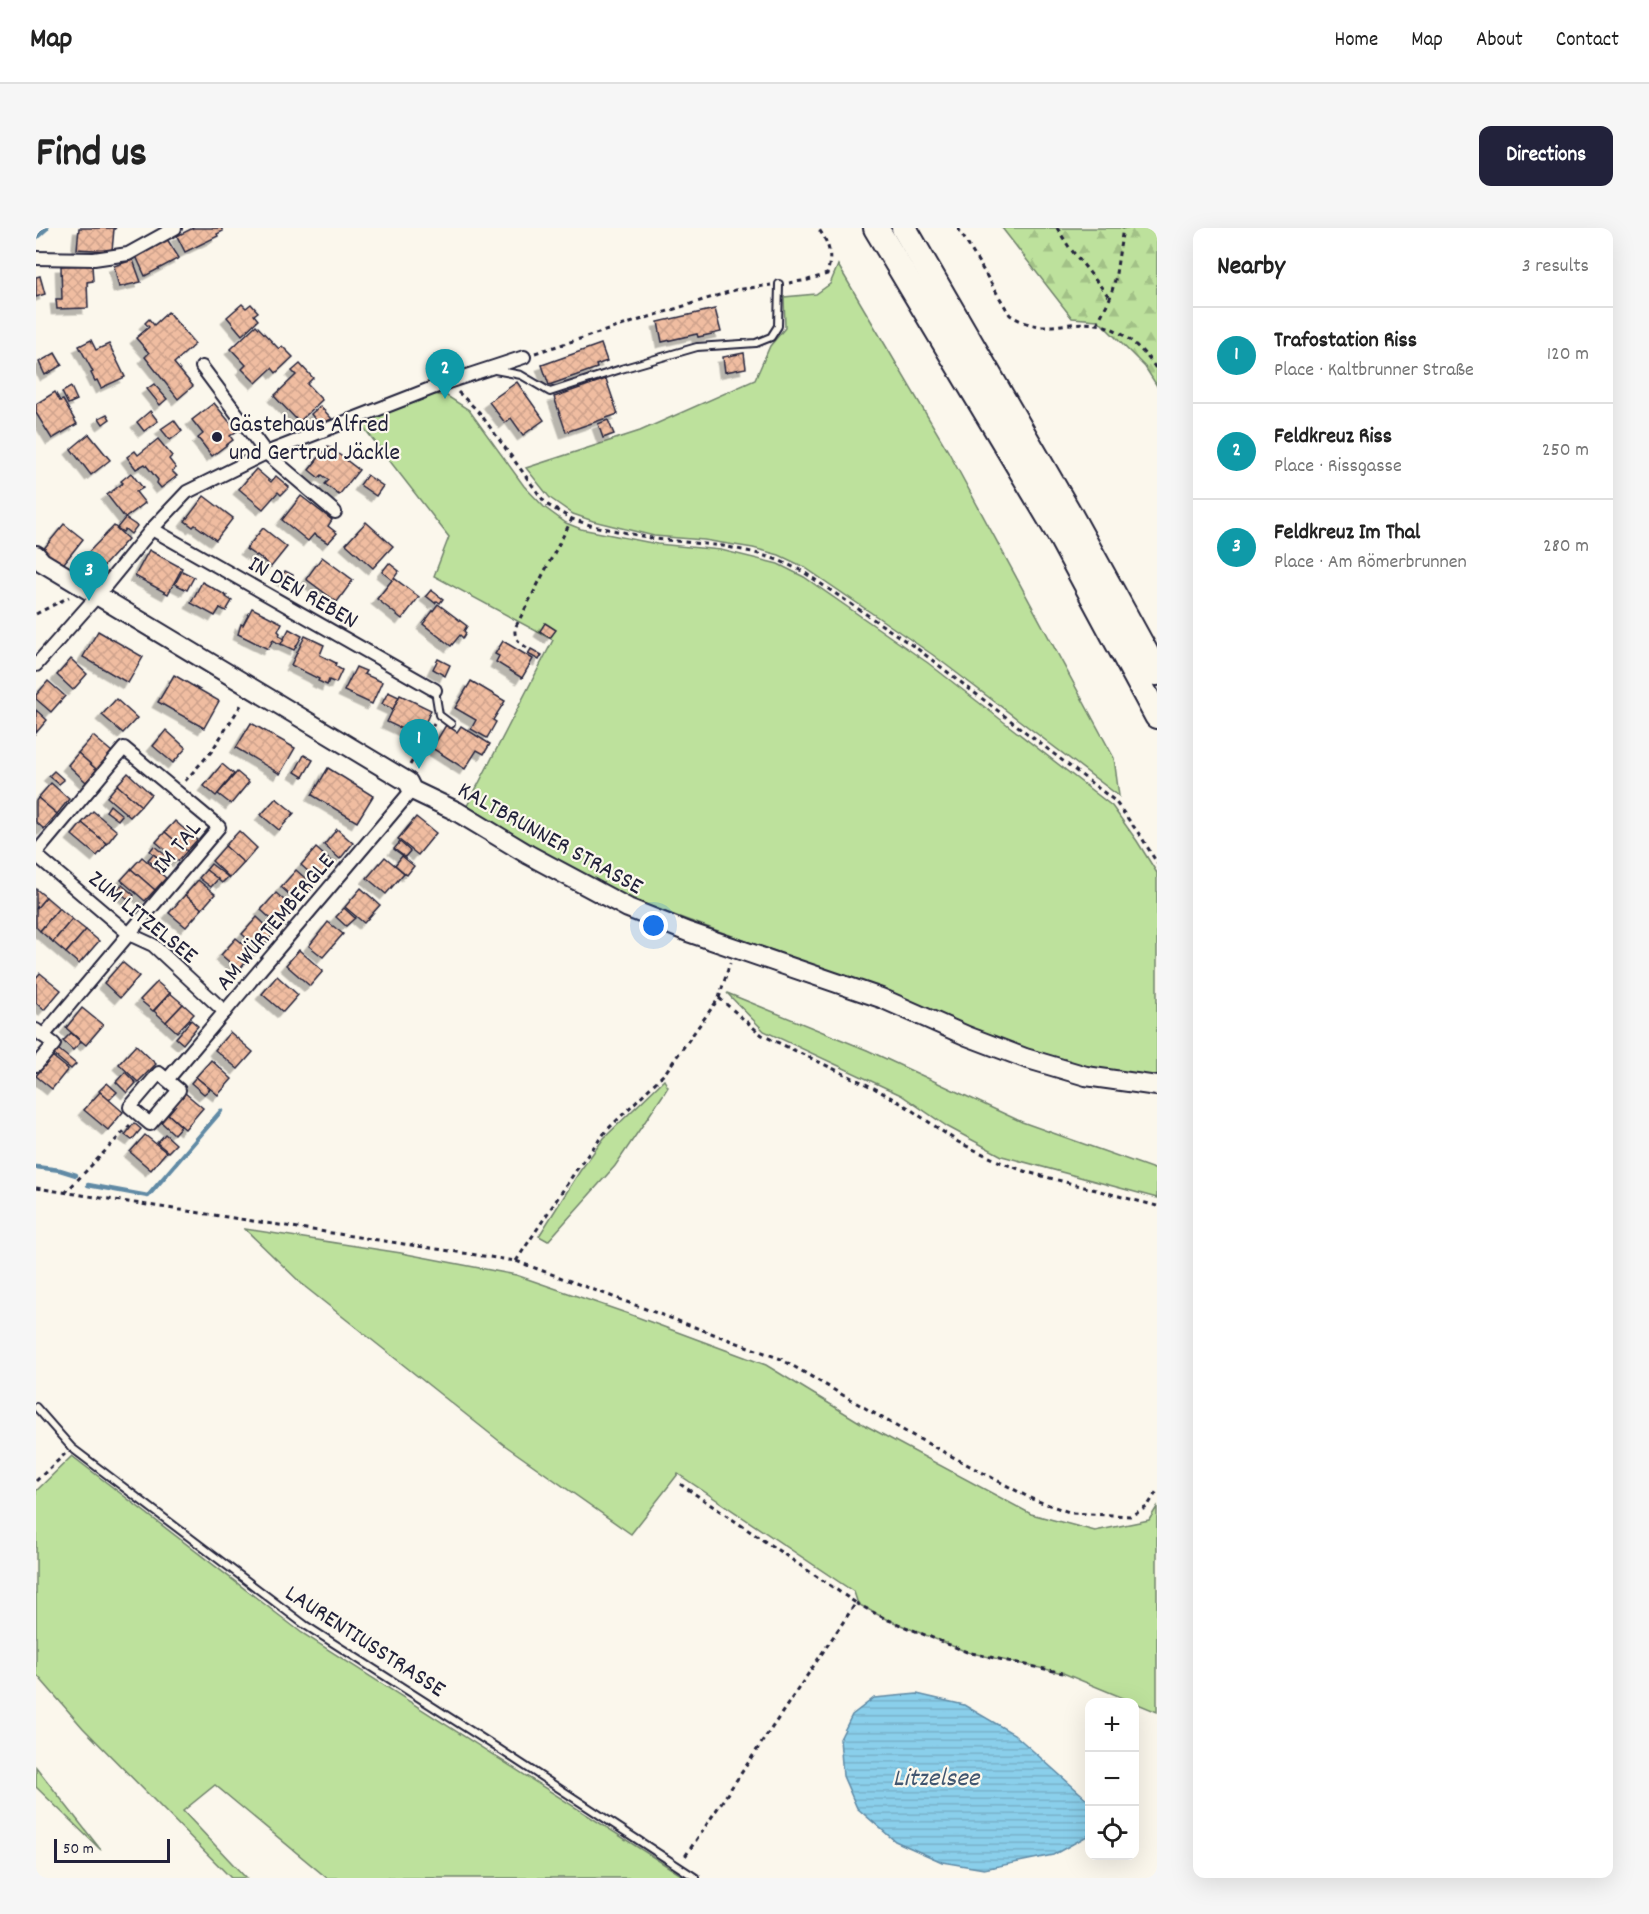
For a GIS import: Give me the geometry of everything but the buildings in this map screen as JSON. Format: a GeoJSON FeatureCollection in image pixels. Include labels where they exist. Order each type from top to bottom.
{"type":"FeatureCollection","features":[{"type":"Feature","properties":{"kind":"highway"},"geometry":{"type":"LineString","coordinates":[[876,228],[1058,532],[1157,716]]}},
{"type":"Feature","properties":{"kind":"highway"},"geometry":{"type":"LineString","coordinates":[[904,228],[1063,503],[1157,673]]}},
{"type":"Feature","properties":{"kind":"street"},"geometry":{"type":"LineString","coordinates":[[36,258],[94,258],[128,254],[175,228]]}},
{"type":"Feature","properties":{"kind":"street"},"geometry":{"type":"LineString","coordinates":[[36,665],[152,529],[188,492],[266,453],[448,382],[524,357]]}},
{"type":"Feature","properties":{"kind":"street"},"geometry":{"type":"LineString","coordinates":[[202,366],[266,453],[335,512]]}},
{"type":"Feature","properties":{"kind":"street","name":"IN DEN REBEN"},"geometry":{"type":"LineString","coordinates":[[152,529],[435,690]]}},
{"type":"Feature","properties":{"kind":"street","name":"KALTBRUNNER STRASSE"},"geometry":{"type":"LineString","coordinates":[[36,555],[42,562],[408,782],[412,790],[456,811],[529,855],[628,908],[688,932],[881,998],[967,1036],[1025,1058],[1086,1076],[1157,1086]]}},
{"type":"Feature","properties":{"kind":"street","name":"IM TAL"},"geometry":{"type":"LineString","coordinates":[[36,1065],[54,1044],[40,1033],[129,934],[219,827],[124,748],[37,849]]}},
{"type":"Feature","properties":{"kind":"street","name":"AM WÜRTEMBERGLE"},"geometry":{"type":"LineString","coordinates":[[140,1115],[130,1107],[159,1073],[167,1080],[412,790]]}},
{"type":"Feature","properties":{"kind":"street","name":"ZUM LITZELSEE"},"geometry":{"type":"LineString","coordinates":[[37,849],[129,934],[153,945],[225,1012]]}},
{"type":"Feature","properties":{"kind":"street"},"geometry":{"type":"LineString","coordinates":[[140,1115],[150,1124],[179,1090],[167,1080]]}},
{"type":"Feature","properties":{"kind":"lane"},"geometry":{"type":"LineString","coordinates":[[489,368],[521,375],[550,392],[698,347],[756,343],[771,337],[778,326],[778,284]]}},
{"type":"Feature","properties":{"kind":"lane"},"geometry":{"type":"LineString","coordinates":[[435,690],[440,714],[451,724]]}},
{"type":"Feature","properties":{"kind":"lane","name":"LAURENTIUSSTRASSE"},"geometry":{"type":"LineString","coordinates":[[36,1407],[72,1448],[305,1625],[696,1878]]}},
{"type":"Feature","properties":{"kind":"path"},"geometry":{"type":"LineString","coordinates":[[524,357],[735,290],[808,280],[827,274],[830,263],[828,243],[818,228]]}},
{"type":"Feature","properties":{"kind":"path"},"geometry":{"type":"LineString","coordinates":[[958,228],[1010,315],[1024,323],[1043,327],[1097,324],[1116,330],[1150,358],[1157,370]]}},
{"type":"Feature","properties":{"kind":"path"},"geometry":{"type":"LineString","coordinates":[[1057,228],[1069,247],[1110,298]]}},
{"type":"Feature","properties":{"kind":"path"},"geometry":{"type":"LineString","coordinates":[[1097,324],[1110,298],[1115,280],[1123,228]]}},
{"type":"Feature","properties":{"kind":"path"},"geometry":{"type":"LineString","coordinates":[[448,382],[478,412],[546,504],[572,519],[593,526],[656,539],[723,546],[752,552],[802,571],[919,650],[1114,801],[1142,838],[1157,863]]}},
{"type":"Feature","properties":{"kind":"path"},"geometry":{"type":"LineString","coordinates":[[527,648],[517,640],[515,628],[572,519]]}},
{"type":"Feature","properties":{"kind":"path"},"geometry":{"type":"LineString","coordinates":[[36,614],[74,595],[98,595]]}},
{"type":"Feature","properties":{"kind":"path"},"geometry":{"type":"LineString","coordinates":[[176,791],[211,752],[251,688]]}},
{"type":"Feature","properties":{"kind":"path"},"geometry":{"type":"LineString","coordinates":[[415,758],[440,714]]}},
{"type":"Feature","properties":{"kind":"path"},"geometry":{"type":"LineString","coordinates":[[516,1261],[577,1169],[606,1131],[665,1073],[719,998],[734,948]]}},
{"type":"Feature","properties":{"kind":"path"},"geometry":{"type":"LineString","coordinates":[[719,998],[762,1035],[874,1088],[958,1142],[999,1162],[1028,1172],[1157,1206]]}},
{"type":"Feature","properties":{"kind":"path"},"geometry":{"type":"LineString","coordinates":[[65,1193],[140,1115]]}},
{"type":"Feature","properties":{"kind":"path"},"geometry":{"type":"LineString","coordinates":[[36,1188],[516,1261],[781,1359],[908,1433],[1032,1499],[1072,1513],[1130,1516],[1147,1507],[1157,1491]]}},
{"type":"Feature","properties":{"kind":"path"},"geometry":{"type":"LineString","coordinates":[[36,1481],[72,1448]]}},
{"type":"Feature","properties":{"kind":"path"},"geometry":{"type":"LineString","coordinates":[[680,1484],[856,1603],[886,1619],[967,1652],[1063,1673]]}},
{"type":"Feature","properties":{"kind":"path"},"geometry":{"type":"LineString","coordinates":[[678,1867],[856,1603]]}},
{"type":"Feature","properties":{"kind":"green space"},"geometry":{"type":"Polygon","coordinates":[[[1002,228],[1157,228],[1157,386],[1145,367],[1098,320],[1072,318],[1002,228]]]}},
{"type":"Feature","properties":{"kind":"green space"},"geometry":{"type":"Polygon","coordinates":[[[838,265],[948,451],[1114,758],[1119,796],[933,655],[804,567],[779,555],[753,548],[704,540],[654,536],[573,514],[550,498],[526,468],[640,431],[755,380],[770,346],[785,328],[784,297],[816,294],[830,284],[838,265]]]}},
{"type":"Feature","properties":{"kind":"green space"},"geometry":{"type":"Polygon","coordinates":[[[432,394],[447,396],[469,410],[524,486],[544,507],[566,523],[581,529],[657,544],[721,550],[778,564],[804,577],[928,663],[1112,806],[1157,873],[1157,1077],[1088,1068],[1027,1051],[969,1030],[881,989],[629,899],[466,808],[553,640],[434,576],[449,537],[361,424],[432,394]]]}},
{"type":"Feature","properties":{"kind":"green space"},"geometry":{"type":"Polygon","coordinates":[[[727,993],[867,1050],[1022,1122],[1157,1170],[1157,1198],[1002,1156],[948,1127],[901,1095],[764,1031],[727,993]]]}},
{"type":"Feature","properties":{"kind":"green space"},"geometry":{"type":"Polygon","coordinates":[[[664,1080],[668,1087],[615,1166],[548,1241],[539,1236],[604,1138],[664,1080]]]}},
{"type":"Feature","properties":{"kind":"green space"},"geometry":{"type":"Polygon","coordinates":[[[245,1229],[401,1253],[516,1275],[629,1314],[766,1365],[861,1423],[1031,1514],[1095,1531],[1149,1520],[1157,1507],[1157,1712],[1139,1705],[1139,1698],[1123,1698],[1063,1673],[967,1652],[886,1619],[858,1604],[854,1592],[678,1474],[631,1534],[503,1444],[304,1286],[245,1229]]]}},
{"type":"Feature","properties":{"kind":"green space"},"geometry":{"type":"Polygon","coordinates":[[[72,1456],[302,1633],[686,1878],[327,1878],[215,1785],[183,1811],[246,1878],[231,1878],[83,1728],[36,1674],[36,1491],[72,1456]]]}},
{"type":"Feature","properties":{"kind":"green space"},"geometry":{"type":"Polygon","coordinates":[[[36,1767],[101,1850],[36,1787],[36,1767]]]}},
{"type":"Feature","properties":{"kind":"water","name":"Litzelsee"},"geometry":{"type":"Polygon","coordinates":[[[917,1694],[964,1705],[1014,1734],[1085,1797],[1085,1837],[1053,1855],[984,1869],[942,1862],[895,1841],[857,1808],[843,1776],[840,1739],[852,1715],[874,1698],[917,1694]]]}},
{"type":"Feature","properties":{"kind":"waterway"},"geometry":{"type":"LineString","coordinates":[[37,237],[47,228]]}},
{"type":"Feature","properties":{"kind":"waterway"},"geometry":{"type":"LineString","coordinates":[[88,1185],[148,1196],[221,1111]]}},
{"type":"Feature","properties":{"kind":"waterway"},"geometry":{"type":"LineString","coordinates":[[36,1167],[76,1175]]}},
{"type":"Feature","properties":{"kind":"place","name":"Feldkreuz Riss"},"geometry":{"type":"Point","coordinates":[445,399]}},
{"type":"Feature","properties":{"kind":"place","name":"Gästehaus Alfred und Gertrud Jäckle"},"geometry":{"type":"Point","coordinates":[217,437]}},
{"type":"Feature","properties":{"kind":"place","name":"Feldkreuz Im Thal"},"geometry":{"type":"Point","coordinates":[89,601]}},
{"type":"Feature","properties":{"kind":"place","name":"Trafostation Riss"},"geometry":{"type":"Point","coordinates":[419,769]}}]}
